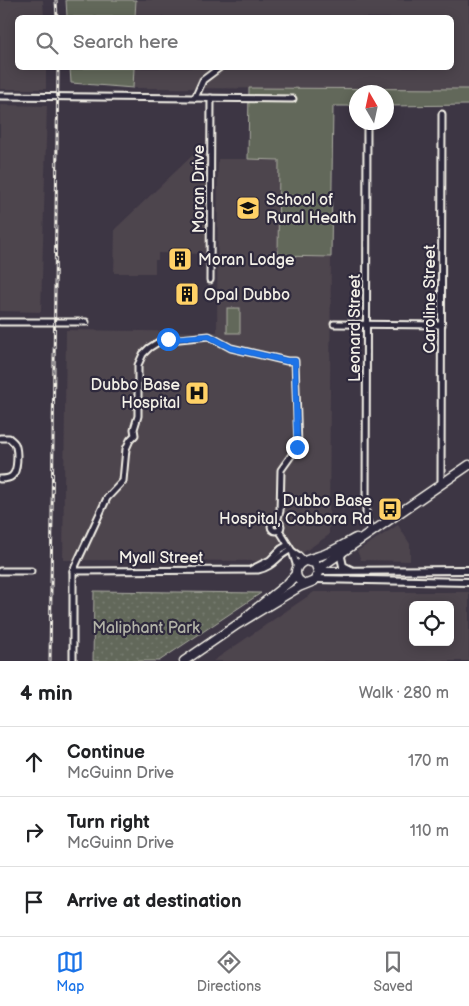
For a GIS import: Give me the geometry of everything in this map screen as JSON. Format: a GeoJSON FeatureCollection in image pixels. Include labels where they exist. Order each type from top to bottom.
{"type":"FeatureCollection","features":[{"type":"Feature","properties":{"kind":"main road"},"geometry":{"type":"LineString","coordinates":[[184,661],[238,624],[305,584],[312,583],[318,573],[343,551],[365,538],[371,532],[469,466]]}},
{"type":"Feature","properties":{"kind":"main road"},"geometry":{"type":"LineString","coordinates":[[238,624],[288,582],[305,561],[326,554],[363,534],[371,532]]}},
{"type":"Feature","properties":{"kind":"main road"},"geometry":{"type":"LineString","coordinates":[[305,561],[315,564],[318,573]]}},
{"type":"Feature","properties":{"kind":"main road"},"geometry":{"type":"LineString","coordinates":[[296,571],[299,581],[305,584]]}},
{"type":"Feature","properties":{"kind":"street"},"geometry":{"type":"LineString","coordinates":[[195,98],[203,80],[216,70]]}},
{"type":"Feature","properties":{"kind":"street"},"geometry":{"type":"LineString","coordinates":[[0,96],[293,99]]}},
{"type":"Feature","properties":{"kind":"street","name":"Moran Drive"},"geometry":{"type":"LineString","coordinates":[[210,280],[211,98]]}},
{"type":"Feature","properties":{"kind":"street","name":"Caroline Street"},"geometry":{"type":"LineString","coordinates":[[441,485],[442,114]]}},
{"type":"Feature","properties":{"kind":"street","name":"Leonard Street"},"geometry":{"type":"LineString","coordinates":[[367,130],[366,518],[371,532]]}},
{"type":"Feature","properties":{"kind":"street"},"geometry":{"type":"LineString","coordinates":[[0,322],[86,322]]}},
{"type":"Feature","properties":{"kind":"street"},"geometry":{"type":"LineString","coordinates":[[334,324],[442,325]]}},
{"type":"Feature","properties":{"kind":"street"},"geometry":{"type":"LineString","coordinates":[[72,661],[73,571],[108,498],[123,481],[126,449],[130,440],[135,435],[134,429],[138,418],[138,365],[149,348],[160,341],[209,336],[231,348],[287,361],[295,361],[298,446],[280,470],[280,510],[277,522],[272,523],[271,528],[275,531],[279,530],[290,548],[296,571]]}},
{"type":"Feature","properties":{"kind":"street"},"geometry":{"type":"LineString","coordinates":[[0,438],[9,438],[14,442],[16,452],[13,476],[8,479],[0,479]]}},
{"type":"Feature","properties":{"kind":"street"},"geometry":{"type":"LineString","coordinates":[[290,548],[305,561]]}},
{"type":"Feature","properties":{"kind":"street","name":"Myall Street"},"geometry":{"type":"LineString","coordinates":[[73,571],[249,570],[270,560],[281,549],[290,548]]}},
{"type":"Feature","properties":{"kind":"street"},"geometry":{"type":"LineString","coordinates":[[343,551],[343,566],[355,571]]}},
{"type":"Feature","properties":{"kind":"street"},"geometry":{"type":"LineString","coordinates":[[0,570],[31,571]]}},
{"type":"Feature","properties":{"kind":"street"},"geometry":{"type":"LineString","coordinates":[[318,573],[469,570]]}},
{"type":"Feature","properties":{"kind":"street"},"geometry":{"type":"LineString","coordinates":[[318,573],[335,578],[469,582]]}},
{"type":"Feature","properties":{"kind":"shaded area"},"geometry":{"type":"Polygon","coordinates":[[[0,0],[43,0],[44,15],[15,15],[15,70],[46,70],[46,89],[0,89],[0,0]]]}},
{"type":"Feature","properties":{"kind":"shaded area"},"geometry":{"type":"Polygon","coordinates":[[[136,0],[469,0],[469,89],[394,89],[394,85],[349,85],[349,89],[133,88],[134,70],[454,70],[454,15],[135,15],[136,0]]]}},
{"type":"Feature","properties":{"kind":"shaded area"},"geometry":{"type":"Polygon","coordinates":[[[0,105],[47,106],[41,312],[0,311],[0,105]]]}},
{"type":"Feature","properties":{"kind":"shaded area"},"geometry":{"type":"Polygon","coordinates":[[[206,154],[206,254],[158,253],[158,260],[155,260],[155,273],[114,273],[115,229],[193,155],[206,154]]]}},
{"type":"Feature","properties":{"kind":"shaded area","name":"Dubbo Base Hospital"},"geometry":{"type":"Polygon","coordinates":[[[218,159],[279,159],[278,256],[331,257],[329,535],[301,554],[286,538],[262,561],[63,560],[66,330],[217,332],[218,159]]]}},
{"type":"Feature","properties":{"kind":"shaded area"},"geometry":{"type":"Polygon","coordinates":[[[398,525],[410,544],[410,561],[361,560],[357,551],[398,525]]]}},
{"type":"Feature","properties":{"kind":"shaded area"},"geometry":{"type":"Polygon","coordinates":[[[314,592],[469,592],[469,661],[213,661],[314,592]]]}},
{"type":"Feature","properties":{"kind":"green space"},"geometry":{"type":"Polygon","coordinates":[[[66,0],[136,0],[135,15],[67,15],[66,0]]]}},
{"type":"Feature","properties":{"kind":"green space"},"geometry":{"type":"Polygon","coordinates":[[[70,70],[134,70],[133,88],[71,83],[70,70]]]}},
{"type":"Feature","properties":{"kind":"green space"},"geometry":{"type":"Polygon","coordinates":[[[249,88],[349,88],[349,106],[333,106],[331,257],[278,256],[279,160],[248,159],[249,88]]]}},
{"type":"Feature","properties":{"kind":"green space"},"geometry":{"type":"Polygon","coordinates":[[[394,89],[469,89],[469,105],[394,106],[394,89]]]}},
{"type":"Feature","properties":{"kind":"green space"},"geometry":{"type":"Polygon","coordinates":[[[227,308],[240,308],[240,333],[227,333],[227,308]]]}},
{"type":"Feature","properties":{"kind":"green space","name":"Maliphant Park"},"geometry":{"type":"Polygon","coordinates":[[[94,591],[261,593],[159,661],[93,661],[94,591]]]}},
{"type":"Feature","properties":{"kind":"railway"},"geometry":{"type":"LineString","coordinates":[[56,0],[57,15]]}},
{"type":"Feature","properties":{"kind":"railway"},"geometry":{"type":"LineString","coordinates":[[50,661],[58,70]]}},
{"type":"Feature","properties":{"kind":"place","name":"School of Rural Health"},"geometry":{"type":"Point","coordinates":[248,208]}},
{"type":"Feature","properties":{"kind":"place","name":"Moran Lodge"},"geometry":{"type":"Point","coordinates":[180,259]}},
{"type":"Feature","properties":{"kind":"place","name":"Opal Dubbo"},"geometry":{"type":"Point","coordinates":[187,294]}},
{"type":"Feature","properties":{"kind":"place","name":"Dubbo Base Hospital"},"geometry":{"type":"Point","coordinates":[197,393]}},
{"type":"Feature","properties":{"kind":"place","name":"Dubbo Base Hospital, Cobbora Rd"},"geometry":{"type":"Point","coordinates":[390,509]}},
{"type":"Feature","properties":{"kind":"route"},"geometry":{"type":"LineString","coordinates":[[168,339],[209,336],[231,348],[287,361],[295,361],[297,447]]}}]}
